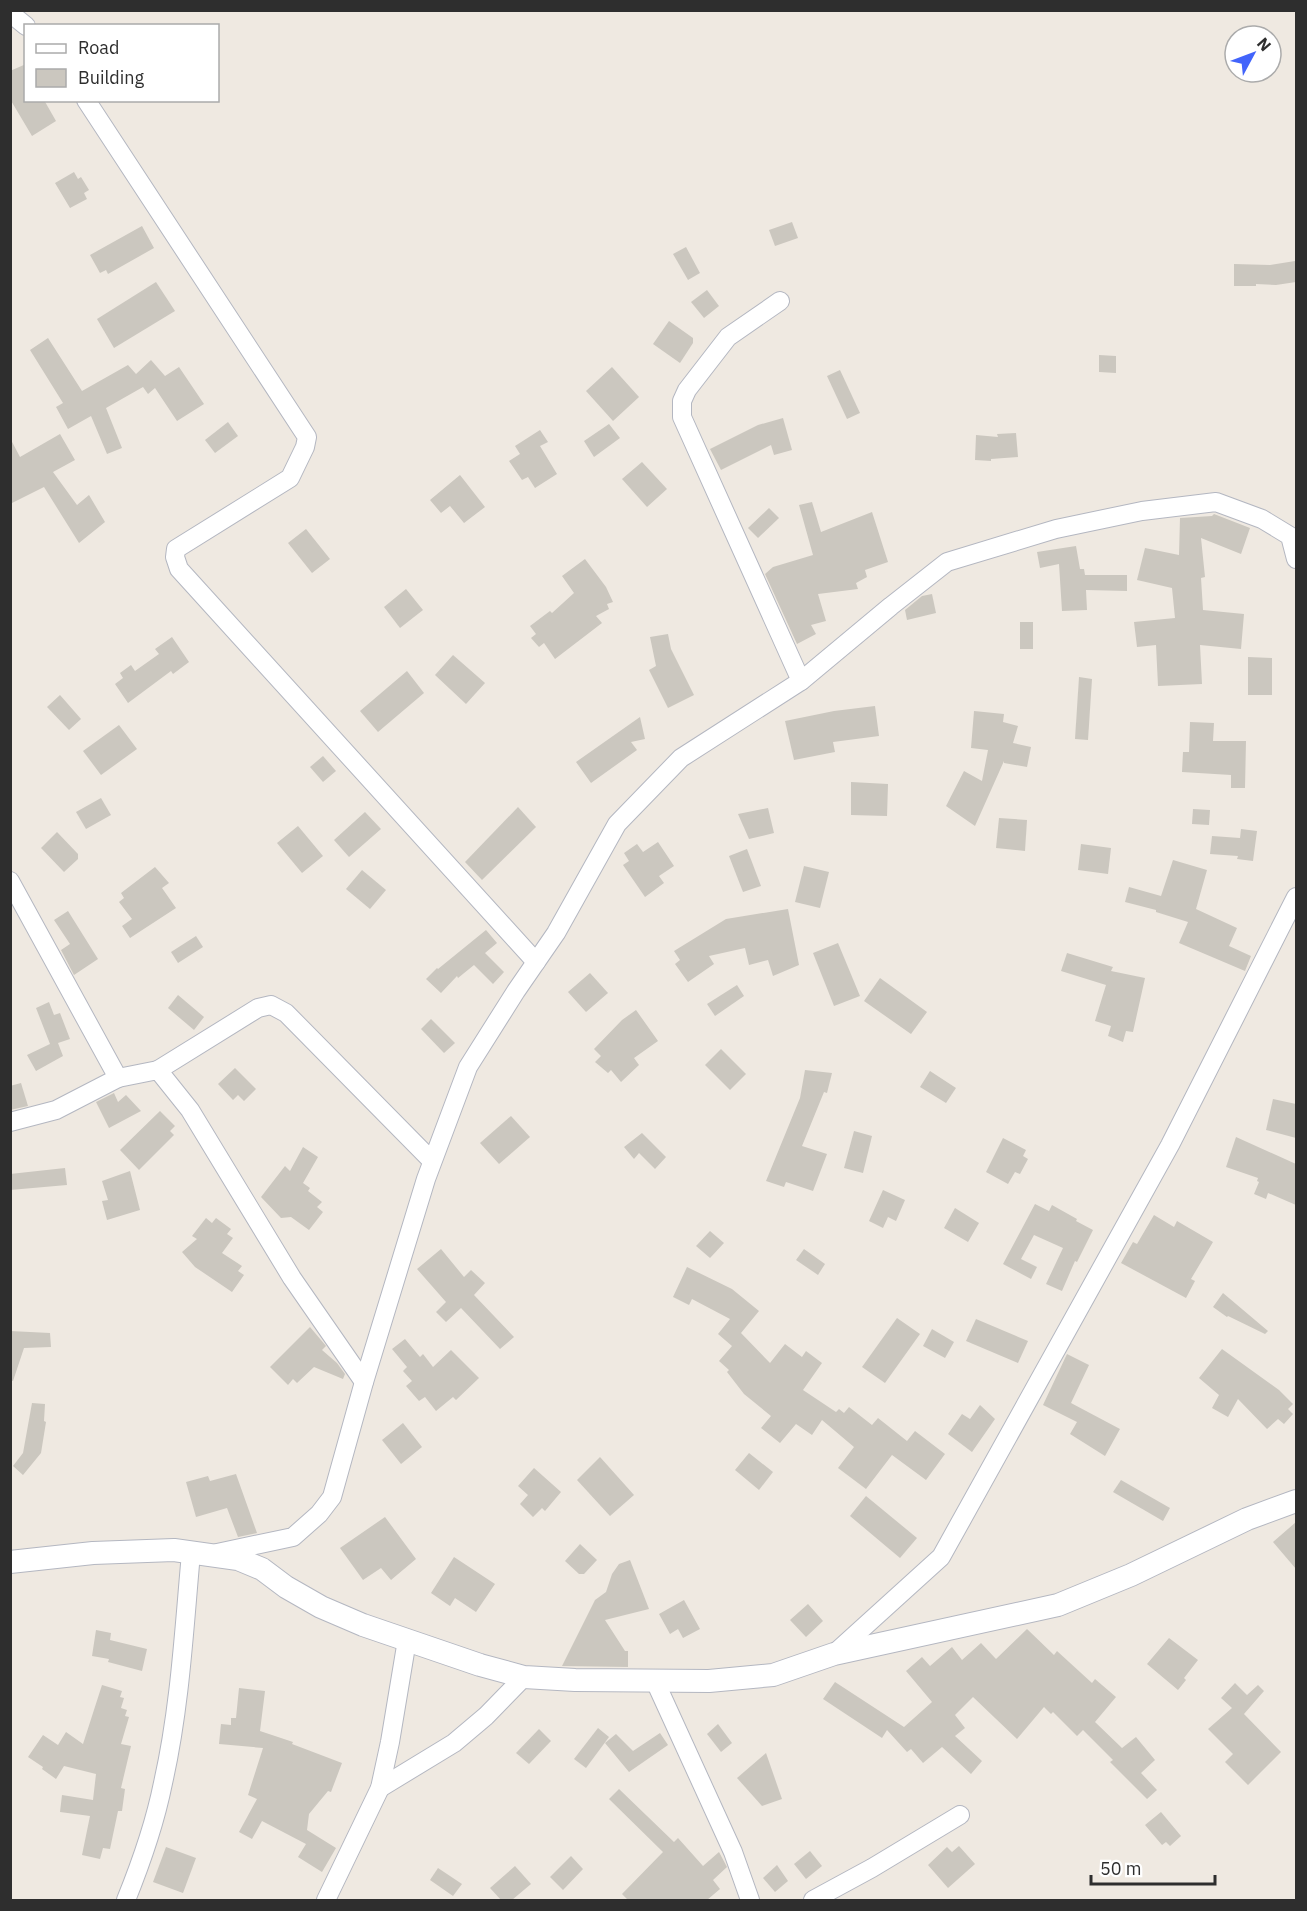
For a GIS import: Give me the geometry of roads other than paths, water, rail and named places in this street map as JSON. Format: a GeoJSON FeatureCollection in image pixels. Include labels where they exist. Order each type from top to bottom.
{"type":"FeatureCollection","features":[{"type":"Feature","properties":{"kind":"street"},"geometry":{"type":"LineString","coordinates":[[10,13],[24,24]]}},
{"type":"Feature","properties":{"kind":"street"},"geometry":{"type":"LineString","coordinates":[[87,102],[307,437],[305,447],[290,478],[176,549],[178,569],[536,962]]}},
{"type":"Feature","properties":{"kind":"street"},"geometry":{"type":"LineString","coordinates":[[780,301],[728,337],[687,390],[682,401],[682,417],[801,681]]}},
{"type":"Feature","properties":{"kind":"street"},"geometry":{"type":"LineString","coordinates":[[198,1554],[293,1537],[320,1514],[332,1497],[363,1382],[432,1161],[468,1067],[556,933],[617,824],[681,758],[801,681],[947,562],[1056,529],[1142,511],[1216,502],[1262,519],[1290,536],[1296,559]]}},
{"type":"Feature","properties":{"kind":"street"},"geometry":{"type":"LineString","coordinates":[[10,881],[118,1077]]}},
{"type":"Feature","properties":{"kind":"street"},"geometry":{"type":"LineString","coordinates":[[834,1654],[941,1557],[1170,1145],[1296,897]]}},
{"type":"Feature","properties":{"kind":"street"},"geometry":{"type":"LineString","coordinates":[[10,1122],[56,1110],[118,1077],[158,1070],[258,1008],[271,1005],[286,1013],[432,1161]]}},
{"type":"Feature","properties":{"kind":"street"},"geometry":{"type":"LineString","coordinates":[[158,1070],[190,1110],[292,1278],[363,1382]]}},
{"type":"Feature","properties":{"kind":"street"},"geometry":{"type":"LineString","coordinates":[[10,1562],[93,1553],[174,1550],[238,1559],[249,1563],[321,1607],[363,1625],[480,1665],[524,1677],[709,1682],[773,1675],[834,1654],[1058,1605],[1131,1575],[1247,1519],[1296,1501]]}},
{"type":"Feature","properties":{"kind":"street"},"geometry":{"type":"LineString","coordinates":[[126,1900],[153,1821],[165,1774],[176,1713],[198,1554]]}},
{"type":"Feature","properties":{"kind":"street"},"geometry":{"type":"LineString","coordinates":[[326,1900],[380,1788],[407,1640]]}},
{"type":"Feature","properties":{"kind":"street"},"geometry":{"type":"LineString","coordinates":[[380,1788],[454,1743],[486,1716],[524,1677]]}},
{"type":"Feature","properties":{"kind":"street"},"geometry":{"type":"LineString","coordinates":[[654,1679],[733,1852],[750,1900]]}},
{"type":"Feature","properties":{"kind":"street"},"geometry":{"type":"LineString","coordinates":[[813,1900],[872,1868],[960,1815]]}}]}
